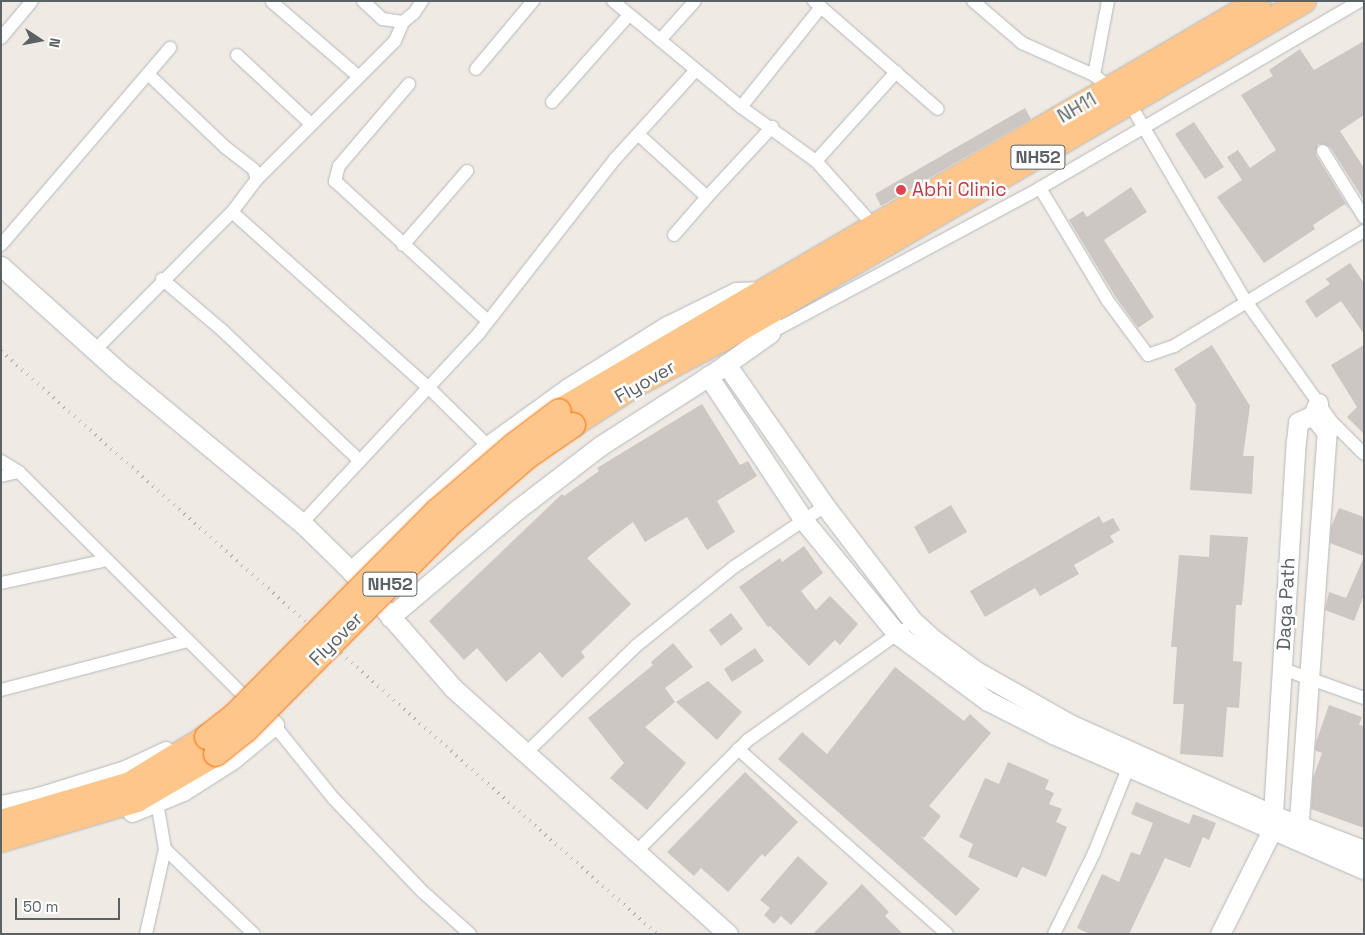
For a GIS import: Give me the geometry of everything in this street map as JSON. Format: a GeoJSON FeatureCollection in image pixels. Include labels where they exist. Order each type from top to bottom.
{"type":"FeatureCollection","features":[{"type":"Feature","properties":{"kind":"highway","name":"NH11"},"geometry":{"type":"LineString","coordinates":[[768,312],[874,226],[1102,82],[1227,10],[1259,1]]}},
{"type":"Feature","properties":{"kind":"highway","name":"NH52"},"geometry":{"type":"LineString","coordinates":[[768,312],[1130,104],[1304,1]]}},
{"type":"Feature","properties":{"kind":"highway","name":"Flyover"},"geometry":{"type":"LineString","coordinates":[[1,822],[130,784],[207,737],[233,717],[438,511],[514,445],[635,385],[768,312]]}},
{"type":"Feature","properties":{"kind":"highway","name":"Flyover"},"geometry":{"type":"LineString","coordinates":[[1,840],[137,800],[216,754],[246,730],[451,523],[527,457],[566,418]]}},
{"type":"Feature","properties":{"kind":"street"},"geometry":{"type":"LineString","coordinates":[[1,38],[32,1]]}},
{"type":"Feature","properties":{"kind":"street"},"geometry":{"type":"LineString","coordinates":[[363,1],[382,19],[402,22]]}},
{"type":"Feature","properties":{"kind":"street"},"geometry":{"type":"LineString","coordinates":[[95,350],[162,279],[232,212],[257,179],[395,41],[402,22],[414,13],[422,1]]}},
{"type":"Feature","properties":{"kind":"street"},"geometry":{"type":"LineString","coordinates":[[476,69],[533,1]]}},
{"type":"Feature","properties":{"kind":"street"},"geometry":{"type":"LineString","coordinates":[[613,1],[741,106],[816,161],[874,226]]}},
{"type":"Feature","properties":{"kind":"street"},"geometry":{"type":"LineString","coordinates":[[660,40],[695,1]]}},
{"type":"Feature","properties":{"kind":"street"},"geometry":{"type":"LineString","coordinates":[[973,1],[1022,43],[1102,82],[1130,104],[1244,300],[1316,409],[1327,433],[1311,679],[1298,831]]}},
{"type":"Feature","properties":{"kind":"street"},"geometry":{"type":"LineString","coordinates":[[1102,82],[1108,1]]}},
{"type":"Feature","properties":{"kind":"street"},"geometry":{"type":"LineString","coordinates":[[390,617],[518,508],[600,446],[726,364],[768,312],[1040,188],[1143,125],[1360,1]]}},
{"type":"Feature","properties":{"kind":"street"},"geometry":{"type":"LineString","coordinates":[[272,2],[358,76]]}},
{"type":"Feature","properties":{"kind":"street"},"geometry":{"type":"LineString","coordinates":[[741,106],[817,4],[938,109]]}},
{"type":"Feature","properties":{"kind":"street"},"geometry":{"type":"LineString","coordinates":[[552,102],[629,14]]}},
{"type":"Feature","properties":{"kind":"street"},"geometry":{"type":"LineString","coordinates":[[1,245],[170,48]]}},
{"type":"Feature","properties":{"kind":"street"},"geometry":{"type":"LineString","coordinates":[[237,55],[311,124]]}},
{"type":"Feature","properties":{"kind":"street"},"geometry":{"type":"LineString","coordinates":[[302,523],[429,388],[488,321],[638,134],[696,70]]}},
{"type":"Feature","properties":{"kind":"street"},"geometry":{"type":"LineString","coordinates":[[816,161],[896,72]]}},
{"type":"Feature","properties":{"kind":"street"},"geometry":{"type":"LineString","coordinates":[[148,74],[225,147],[254,170],[257,179]]}},
{"type":"Feature","properties":{"kind":"street"},"geometry":{"type":"LineString","coordinates":[[409,84],[339,166],[335,181],[488,321]]}},
{"type":"Feature","properties":{"kind":"street"},"geometry":{"type":"LineString","coordinates":[[674,236],[707,197],[772,127]]}},
{"type":"Feature","properties":{"kind":"street"},"geometry":{"type":"LineString","coordinates":[[638,134],[707,197]]}},
{"type":"Feature","properties":{"kind":"street"},"geometry":{"type":"LineString","coordinates":[[1323,151],[1364,217]]}},
{"type":"Feature","properties":{"kind":"street"},"geometry":{"type":"LineString","coordinates":[[403,245],[466,171]]}},
{"type":"Feature","properties":{"kind":"street"},"geometry":{"type":"LineString","coordinates":[[1040,188],[1108,301],[1148,355],[1174,346],[1244,300],[1364,231]]}},
{"type":"Feature","properties":{"kind":"street"},"geometry":{"type":"LineString","coordinates":[[232,212],[429,388],[488,446]]}},
{"type":"Feature","properties":{"kind":"street"},"geometry":{"type":"LineString","coordinates":[[1,266],[95,350],[302,523],[351,571],[453,688],[728,934]]}},
{"type":"Feature","properties":{"kind":"street"},"geometry":{"type":"LineString","coordinates":[[162,279],[223,331],[360,462]]}},
{"type":"Feature","properties":{"kind":"street"},"geometry":{"type":"LineString","coordinates":[[351,571],[488,446],[568,388],[667,326],[736,292],[768,312]]}},
{"type":"Feature","properties":{"kind":"street"},"geometry":{"type":"LineString","coordinates":[[726,364],[825,506],[913,622],[976,671],[1034,706],[1132,760],[1274,823],[1364,850]]}},
{"type":"Feature","properties":{"kind":"street"},"geometry":{"type":"LineString","coordinates":[[708,376],[805,522],[897,634],[988,701],[1053,734],[1132,760]]}},
{"type":"Feature","properties":{"kind":"street"},"geometry":{"type":"LineString","coordinates":[[1316,409],[1364,454]]}},
{"type":"Feature","properties":{"kind":"street","name":"Daga Path"},"geometry":{"type":"LineString","coordinates":[[1274,823],[1298,422],[1316,409]]}},
{"type":"Feature","properties":{"kind":"street"},"geometry":{"type":"LineString","coordinates":[[1,461],[19,472],[274,725],[334,798],[422,892],[470,934]]}},
{"type":"Feature","properties":{"kind":"street"},"geometry":{"type":"LineString","coordinates":[[1,476],[19,472]]}},
{"type":"Feature","properties":{"kind":"street"},"geometry":{"type":"LineString","coordinates":[[525,754],[636,646],[734,567],[805,522],[825,506]]}},
{"type":"Feature","properties":{"kind":"street"},"geometry":{"type":"LineString","coordinates":[[1,583],[107,560]]}},
{"type":"Feature","properties":{"kind":"street"},"geometry":{"type":"LineString","coordinates":[[637,852],[738,749],[913,622]]}},
{"type":"Feature","properties":{"kind":"street"},"geometry":{"type":"LineString","coordinates":[[1,690],[188,641]]}},
{"type":"Feature","properties":{"kind":"street"},"geometry":{"type":"LineString","coordinates":[[1283,669],[1364,698]]}},
{"type":"Feature","properties":{"kind":"street"},"geometry":{"type":"LineString","coordinates":[[1,804],[38,797],[125,770],[159,755],[204,726],[242,694]]}},
{"type":"Feature","properties":{"kind":"street"},"geometry":{"type":"LineString","coordinates":[[1,851],[157,802],[183,790],[232,759],[274,725]]}},
{"type":"Feature","properties":{"kind":"street"},"geometry":{"type":"LineString","coordinates":[[204,726],[232,759]]}},
{"type":"Feature","properties":{"kind":"street"},"geometry":{"type":"LineString","coordinates":[[738,749],[947,934]]}},
{"type":"Feature","properties":{"kind":"street"},"geometry":{"type":"LineString","coordinates":[[1054,934],[1094,853],[1132,760]]}},
{"type":"Feature","properties":{"kind":"street"},"geometry":{"type":"LineString","coordinates":[[146,934],[165,849],[157,802]]}},
{"type":"Feature","properties":{"kind":"street"},"geometry":{"type":"LineString","coordinates":[[1220,934],[1274,823]]}},
{"type":"Feature","properties":{"kind":"street"},"geometry":{"type":"LineString","coordinates":[[1298,831],[1364,869]]}},
{"type":"Feature","properties":{"kind":"street"},"geometry":{"type":"LineString","coordinates":[[165,849],[254,934]]}},
{"type":"Feature","properties":{"kind":"building"},"geometry":{"type":"Polygon","coordinates":[[[1364,41],[1364,115],[1340,131],[1364,168],[1364,200],[1330,147],[1318,144],[1316,155],[1350,210],[1345,204],[1313,225],[1315,229],[1264,263],[1217,197],[1242,180],[1227,157],[1238,150],[1250,168],[1276,150],[1241,95],[1273,76],[1269,70],[1300,49],[1314,70],[1364,41]]]}},
{"type":"Feature","properties":{"kind":"building"},"geometry":{"type":"Polygon","coordinates":[[[1025,108],[1031,119],[881,206],[875,194],[1025,108]]]}},
{"type":"Feature","properties":{"kind":"building"},"geometry":{"type":"Polygon","coordinates":[[[1194,122],[1224,167],[1205,179],[1175,134],[1194,122]]]}},
{"type":"Feature","properties":{"kind":"building"},"geometry":{"type":"Polygon","coordinates":[[[1131,187],[1147,212],[1104,240],[1154,317],[1138,328],[1115,296],[1069,220],[1083,211],[1087,217],[1131,187]]]}},
{"type":"Feature","properties":{"kind":"building"},"geometry":{"type":"Polygon","coordinates":[[[1350,263],[1364,283],[1364,334],[1341,301],[1316,318],[1305,301],[1330,284],[1326,279],[1350,263]]]}},
{"type":"Feature","properties":{"kind":"building"},"geometry":{"type":"Polygon","coordinates":[[[1212,345],[1250,406],[1243,456],[1254,456],[1252,494],[1190,490],[1196,405],[1174,369],[1212,345]]]}},
{"type":"Feature","properties":{"kind":"building"},"geometry":{"type":"Polygon","coordinates":[[[1364,345],[1364,434],[1347,417],[1357,407],[1331,365],[1364,345]]]}},
{"type":"Feature","properties":{"kind":"building"},"geometry":{"type":"Polygon","coordinates":[[[702,404],[740,465],[748,461],[757,476],[717,501],[735,532],[707,550],[687,517],[645,542],[633,522],[587,558],[631,604],[581,652],[585,657],[562,678],[540,652],[506,682],[477,648],[464,660],[429,621],[562,494],[564,496],[599,471],[597,468],[702,404]]]}},
{"type":"Feature","properties":{"kind":"building"},"geometry":{"type":"Polygon","coordinates":[[[951,505],[967,532],[929,554],[914,527],[951,505]]]}},
{"type":"Feature","properties":{"kind":"building"},"geometry":{"type":"Polygon","coordinates":[[[1339,508],[1364,517],[1364,556],[1330,543],[1331,527],[1339,508]]]}},
{"type":"Feature","properties":{"kind":"building"},"geometry":{"type":"Polygon","coordinates":[[[1099,516],[1103,523],[1113,518],[1120,530],[1110,536],[1114,542],[1074,565],[1079,574],[1040,596],[1035,588],[985,617],[970,591],[1099,516]]]}},
{"type":"Feature","properties":{"kind":"building"},"geometry":{"type":"Polygon","coordinates":[[[1210,535],[1248,537],[1242,605],[1236,605],[1233,661],[1242,662],[1239,708],[1227,707],[1223,757],[1180,754],[1184,704],[1173,704],[1177,647],[1171,647],[1179,555],[1209,557],[1210,535]]]}},
{"type":"Feature","properties":{"kind":"building"},"geometry":{"type":"Polygon","coordinates":[[[804,546],[823,573],[801,591],[816,610],[830,596],[858,624],[840,645],[835,640],[809,666],[770,626],[768,627],[739,587],[780,558],[782,562],[804,546]]]}},
{"type":"Feature","properties":{"kind":"building"},"geometry":{"type":"Polygon","coordinates":[[[1364,557],[1364,595],[1354,621],[1325,610],[1329,592],[1346,598],[1364,557]]]}},
{"type":"Feature","properties":{"kind":"building"},"geometry":{"type":"Polygon","coordinates":[[[731,613],[743,629],[721,646],[709,630],[731,613]]]}},
{"type":"Feature","properties":{"kind":"building"},"geometry":{"type":"Polygon","coordinates":[[[673,643],[693,667],[665,688],[675,702],[645,727],[686,763],[647,810],[610,778],[624,763],[588,718],[653,665],[651,662],[673,643]]]}},
{"type":"Feature","properties":{"kind":"building"},"geometry":{"type":"Polygon","coordinates":[[[755,648],[764,661],[732,682],[724,669],[755,648]]]}},
{"type":"Feature","properties":{"kind":"building"},"geometry":{"type":"Polygon","coordinates":[[[895,667],[964,721],[970,714],[991,733],[929,806],[941,816],[924,838],[920,836],[980,889],[956,916],[778,759],[802,732],[827,754],[895,667]]]}},
{"type":"Feature","properties":{"kind":"building"},"geometry":{"type":"Polygon","coordinates":[[[708,681],[742,712],[717,740],[676,702],[708,681]]]}},
{"type":"Feature","properties":{"kind":"building"},"geometry":{"type":"Polygon","coordinates":[[[1329,705],[1362,717],[1359,725],[1364,726],[1364,828],[1311,809],[1313,778],[1322,753],[1315,750],[1316,742],[1329,705]]]}},
{"type":"Feature","properties":{"kind":"building"},"geometry":{"type":"Polygon","coordinates":[[[1008,762],[1049,780],[1045,789],[1054,793],[1049,804],[1062,809],[1056,822],[1067,827],[1046,877],[1022,867],[1017,878],[968,857],[973,844],[959,837],[985,778],[999,784],[1008,762]]]}},
{"type":"Feature","properties":{"kind":"building"},"geometry":{"type":"Polygon","coordinates":[[[745,772],[798,822],[765,857],[762,854],[728,892],[701,868],[694,876],[667,852],[745,772]]]}},
{"type":"Feature","properties":{"kind":"building"},"geometry":{"type":"Polygon","coordinates":[[[1136,802],[1189,824],[1193,814],[1216,823],[1209,840],[1203,837],[1190,868],[1165,858],[1129,934],[1090,934],[1077,928],[1102,874],[1119,882],[1131,852],[1140,855],[1153,823],[1131,814],[1136,802]]]}},
{"type":"Feature","properties":{"kind":"building"},"geometry":{"type":"Polygon","coordinates":[[[798,856],[828,883],[791,925],[781,916],[774,924],[764,915],[770,908],[760,900],[798,856]]]}},
{"type":"Feature","properties":{"kind":"building"},"geometry":{"type":"Polygon","coordinates":[[[862,884],[889,912],[885,916],[903,934],[813,934],[862,884]]]}},
{"type":"Feature","properties":{"kind":"railway"},"geometry":{"type":"LineString","coordinates":[[1,351],[657,934]]}},
{"type":"Feature","properties":{"kind":"place","name":"Abhi Clinic"},"geometry":{"type":"Point","coordinates":[901,190]}}]}
